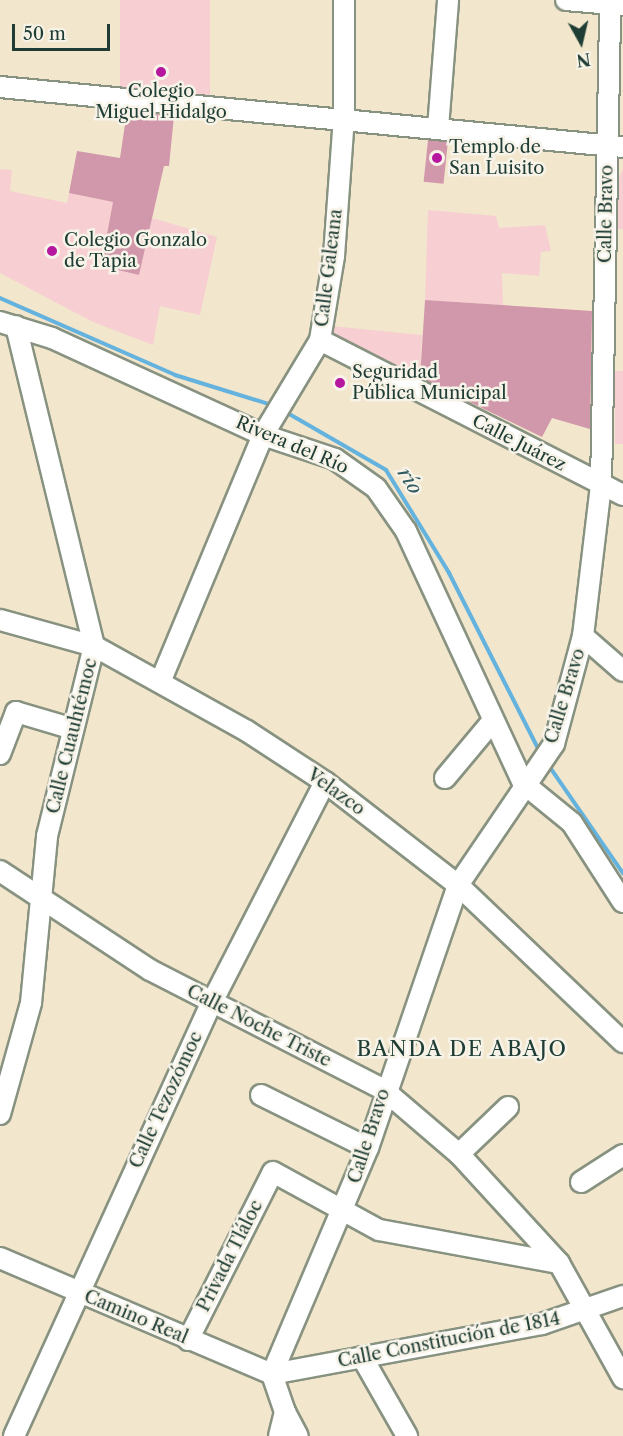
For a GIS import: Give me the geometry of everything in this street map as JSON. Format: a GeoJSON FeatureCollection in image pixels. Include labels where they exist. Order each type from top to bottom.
{"type":"FeatureCollection","features":[{"type":"Feature","properties":{"kind":"street","name":"Calle Galeana"},"geometry":{"type":"LineString","coordinates":[[161,680],[265,430],[289,397],[320,340],[334,256],[344,117],[344,0]]}},
{"type":"Feature","properties":{"kind":"street"},"geometry":{"type":"LineString","coordinates":[[438,128],[448,0]]}},
{"type":"Feature","properties":{"kind":"street"},"geometry":{"type":"LineString","coordinates":[[566,0],[614,3]]}},
{"type":"Feature","properties":{"kind":"street","name":"Calle Bravo"},"geometry":{"type":"LineString","coordinates":[[272,1374],[345,1208],[368,1148],[384,1090],[458,885],[525,781],[554,744],[583,636],[601,485],[615,146],[614,3]]}},
{"type":"Feature","properties":{"kind":"street"},"geometry":{"type":"LineString","coordinates":[[0,87],[344,117],[615,146]]}},
{"type":"Feature","properties":{"kind":"street","name":"Rivera del Río"},"geometry":{"type":"LineString","coordinates":[[8,324],[136,373],[335,459],[376,488],[393,510],[491,723],[525,781]]}},
{"type":"Feature","properties":{"kind":"street","name":"Calle Cuauhtémoc"},"geometry":{"type":"LineString","coordinates":[[0,1114],[31,1003],[41,895],[70,728],[94,646],[8,324]]}},
{"type":"Feature","properties":{"kind":"street","name":"Calle Juárez"},"geometry":{"type":"LineString","coordinates":[[320,340],[623,495]]}},
{"type":"Feature","properties":{"kind":"street","name":"Velazco"},"geometry":{"type":"LineString","coordinates":[[0,620],[94,646],[161,680],[325,782],[458,885],[623,1042]]}},
{"type":"Feature","properties":{"kind":"street"},"geometry":{"type":"LineString","coordinates":[[583,636],[623,671]]}},
{"type":"Feature","properties":{"kind":"street"},"geometry":{"type":"LineString","coordinates":[[0,754],[16,712],[70,728]]}},
{"type":"Feature","properties":{"kind":"street"},"geometry":{"type":"LineString","coordinates":[[446,778],[491,723]]}},
{"type":"Feature","properties":{"kind":"street"},"geometry":{"type":"LineString","coordinates":[[525,781],[573,823],[623,902]]}},
{"type":"Feature","properties":{"kind":"street","name":"Calle Tezozómoc"},"geometry":{"type":"LineString","coordinates":[[14,1436],[76,1291],[212,1002],[325,782]]}},
{"type":"Feature","properties":{"kind":"street","name":"Calle Noche Triste"},"geometry":{"type":"LineString","coordinates":[[0,871],[41,895],[150,970],[384,1090],[459,1154],[559,1263],[590,1311],[623,1378]]}},
{"type":"Feature","properties":{"kind":"street"},"geometry":{"type":"LineString","coordinates":[[261,1095],[368,1148]]}},
{"type":"Feature","properties":{"kind":"street"},"geometry":{"type":"LineString","coordinates":[[459,1154],[508,1107]]}},
{"type":"Feature","properties":{"kind":"street"},"geometry":{"type":"LineString","coordinates":[[581,1182],[623,1155]]}},
{"type":"Feature","properties":{"kind":"street","name":"Privada Tláloc"},"geometry":{"type":"LineString","coordinates":[[188,1340],[273,1172],[345,1208]]}},
{"type":"Feature","properties":{"kind":"street"},"geometry":{"type":"LineString","coordinates":[[345,1208],[379,1230],[406,1238],[559,1263]]}},
{"type":"Feature","properties":{"kind":"street","name":"Camino Real"},"geometry":{"type":"LineString","coordinates":[[0,1258],[272,1374]]}},
{"type":"Feature","properties":{"kind":"street","name":"Calle Constitución de 1814"},"geometry":{"type":"LineString","coordinates":[[272,1374],[590,1311],[623,1296]]}},
{"type":"Feature","properties":{"kind":"street"},"geometry":{"type":"LineString","coordinates":[[362,1356],[407,1436]]}},
{"type":"Feature","properties":{"kind":"street"},"geometry":{"type":"LineString","coordinates":[[272,1374],[285,1412],[298,1436]]}},
{"type":"Feature","properties":{"kind":"street"},"geometry":{"type":"LineString","coordinates":[[279,1436],[285,1412]]}},
{"type":"Feature","properties":{"kind":"shaded area","name":"Colegio Miguel Hidalgo"},"geometry":{"type":"Polygon","coordinates":[[[120,0],[210,0],[210,95],[120,95],[120,0]]]}},
{"type":"Feature","properties":{"kind":"shaded area","name":"Colegio Gonzalo de Tapia"},"geometry":{"type":"Polygon","coordinates":[[[0,169],[12,170],[10,191],[67,203],[69,193],[113,202],[101,266],[139,275],[152,218],[217,237],[200,315],[160,306],[153,345],[93,322],[0,273],[0,169]]]}},
{"type":"Feature","properties":{"kind":"shaded area"},"geometry":{"type":"Polygon","coordinates":[[[623,169],[623,229],[615,229],[613,190],[623,169]]]}},
{"type":"Feature","properties":{"kind":"shaded area"},"geometry":{"type":"Polygon","coordinates":[[[428,210],[496,216],[499,228],[545,225],[551,251],[541,252],[539,276],[502,273],[503,305],[425,300],[428,210]]]}},
{"type":"Feature","properties":{"kind":"shaded area"},"geometry":{"type":"Polygon","coordinates":[[[331,326],[422,335],[419,388],[328,341],[331,326]]]}},
{"type":"Feature","properties":{"kind":"shaded area"},"geometry":{"type":"Polygon","coordinates":[[[615,371],[623,371],[623,444],[615,444],[615,371]]]}},
{"type":"Feature","properties":{"kind":"building"},"geometry":{"type":"Polygon","coordinates":[[[127,111],[174,116],[169,166],[164,166],[139,275],[101,266],[113,202],[69,193],[77,151],[120,158],[127,111]]]}},
{"type":"Feature","properties":{"kind":"building","name":"Templo de San Luisito"},"geometry":{"type":"Polygon","coordinates":[[[428,140],[448,142],[444,184],[424,182],[428,140]]]}},
{"type":"Feature","properties":{"kind":"building"},"geometry":{"type":"Polygon","coordinates":[[[425,300],[592,311],[590,429],[552,418],[542,437],[420,378],[425,300]]]}},
{"type":"Feature","properties":{"kind":"waterway","name":"río"},"geometry":{"type":"LineString","coordinates":[[0,298],[175,375],[275,406]]}},
{"type":"Feature","properties":{"kind":"waterway","name":"río"},"geometry":{"type":"LineString","coordinates":[[284,411],[386,470],[449,573],[540,752]]}},
{"type":"Feature","properties":{"kind":"waterway","name":"río"},"geometry":{"type":"LineString","coordinates":[[547,763],[623,873]]}},
{"type":"Feature","properties":{"kind":"place","name":"Colegio Miguel Hidalgo"},"geometry":{"type":"Point","coordinates":[161,72]}},
{"type":"Feature","properties":{"kind":"place","name":"Templo de San Luisito"},"geometry":{"type":"Point","coordinates":[437,158]}},
{"type":"Feature","properties":{"kind":"place","name":"Colegio Gonzalo de Tapia"},"geometry":{"type":"Point","coordinates":[52,251]}},
{"type":"Feature","properties":{"kind":"place","name":"Seguridad Pública Municipal"},"geometry":{"type":"Point","coordinates":[340,383]}},
{"type":"Feature","properties":{"kind":"district","name":"BANDA DE ABAJO"},"geometry":{"type":"Point","coordinates":[462,1049]}}]}
